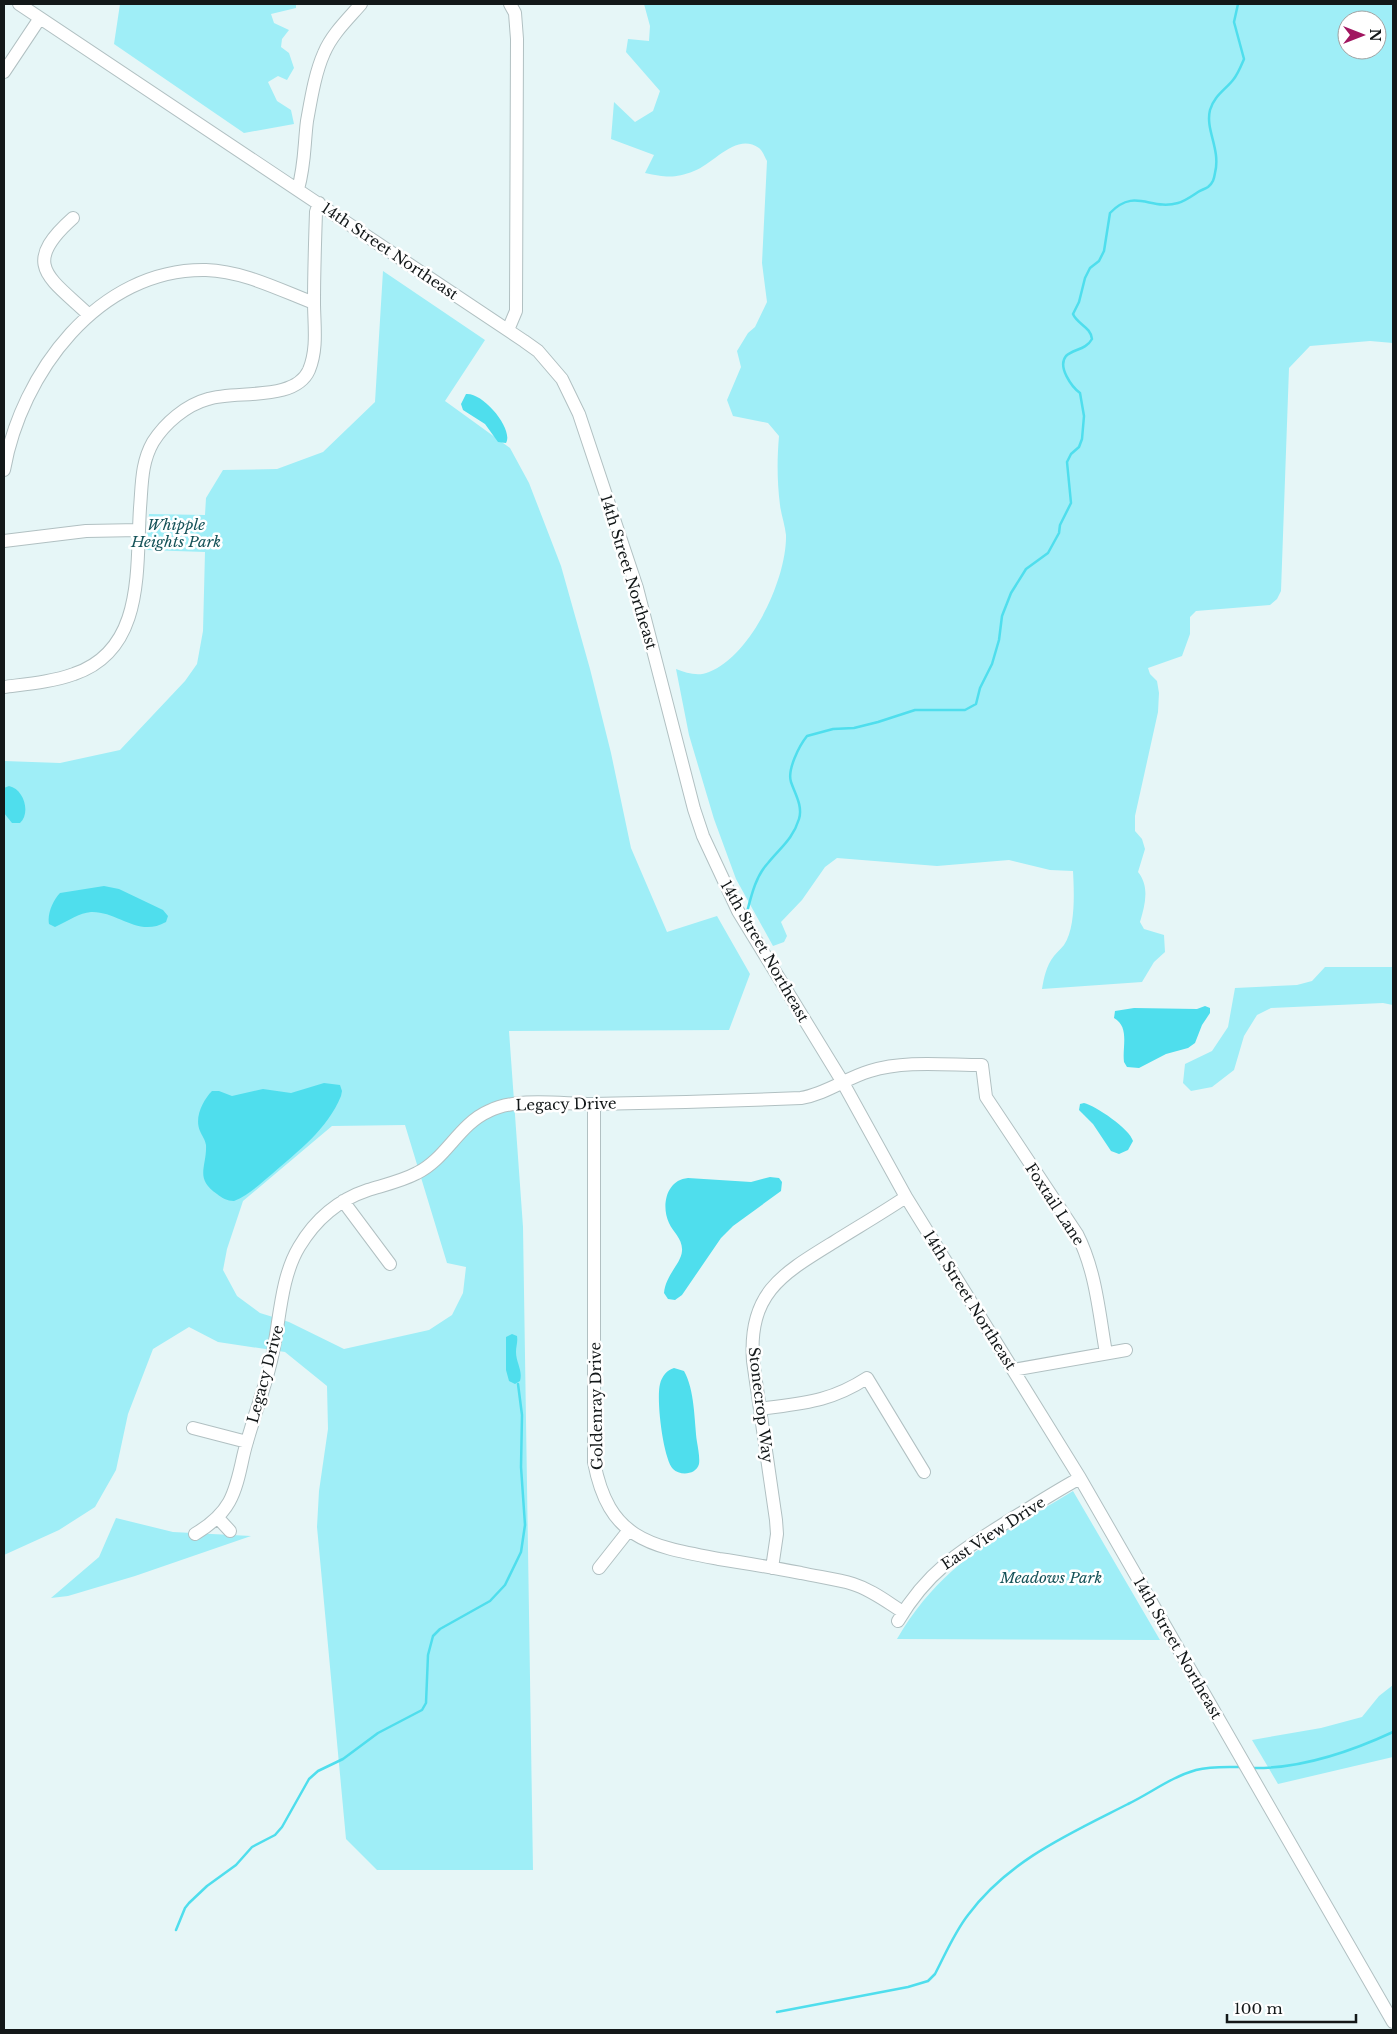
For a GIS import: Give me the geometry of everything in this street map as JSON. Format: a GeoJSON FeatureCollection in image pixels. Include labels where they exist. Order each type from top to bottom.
{"type":"FeatureCollection","features":[{"type":"Feature","properties":{"kind":"street","name":"14th Street Northeast"},"geometry":{"type":"LineString","coordinates":[[19,4],[508,330],[538,352],[562,379],[575,405],[637,588],[694,809],[703,836],[738,911],[842,1081],[906,1198],[1080,1478],[1393,2022]]}},
{"type":"Feature","properties":{"kind":"street"},"geometry":{"type":"LineString","coordinates":[[348,4],[349,17]]}},
{"type":"Feature","properties":{"kind":"street"},"geometry":{"type":"LineString","coordinates":[[298,189],[305,159],[307,122],[314,86],[324,53],[341,25],[361,4]]}},
{"type":"Feature","properties":{"kind":"street"},"geometry":{"type":"LineString","coordinates":[[508,330],[516,311],[517,39],[515,14],[510,4]]}},
{"type":"Feature","properties":{"kind":"street"},"geometry":{"type":"LineString","coordinates":[[4,72],[40,18]]}},
{"type":"Feature","properties":{"kind":"street"},"geometry":{"type":"LineString","coordinates":[[4,687],[41,682],[76,674],[100,660],[120,640],[126,628],[135,593],[142,480],[146,457],[163,428],[173,418],[195,404],[223,396],[287,389],[308,372],[315,348],[316,212],[319,203]]}},
{"type":"Feature","properties":{"kind":"street"},"geometry":{"type":"LineString","coordinates":[[73,218],[53,238],[46,250],[43,264],[51,278],[89,315]]}},
{"type":"Feature","properties":{"kind":"street"},"geometry":{"type":"LineString","coordinates":[[4,470],[8,445],[17,421],[30,392],[44,368],[63,342],[89,315],[134,286],[180,272],[205,270],[230,273],[314,303]]}},
{"type":"Feature","properties":{"kind":"street"},"geometry":{"type":"LineString","coordinates":[[4,536],[4,541],[86,531],[139,530]]}},
{"type":"Feature","properties":{"kind":"street","name":"Legacy Drive"},"geometry":{"type":"LineString","coordinates":[[195,1534],[218,1518],[237,1487],[247,1442],[272,1355],[285,1285],[294,1257],[318,1221],[343,1201],[355,1195],[417,1173],[429,1166],[477,1117],[500,1106],[524,1104],[594,1104],[801,1098],[822,1093],[842,1081],[869,1071],[891,1066],[982,1065]]}},
{"type":"Feature","properties":{"kind":"street","name":"Foxtail Lane"},"geometry":{"type":"LineString","coordinates":[[982,1065],[983,1089],[986,1097],[1084,1247],[1092,1271],[1106,1354]]}},
{"type":"Feature","properties":{"kind":"street","name":"Goldenray Drive"},"geometry":{"type":"LineString","coordinates":[[594,1104],[594,1462],[598,1482],[606,1502],[629,1530],[659,1547],[853,1584],[877,1595],[900,1616]]}},
{"type":"Feature","properties":{"kind":"street","name":"Stonecrop Way"},"geometry":{"type":"LineString","coordinates":[[772,1568],[777,1534],[776,1520],[753,1361],[754,1330],[761,1307],[771,1289],[793,1267],[906,1198]]}},
{"type":"Feature","properties":{"kind":"street"},"geometry":{"type":"LineString","coordinates":[[343,1201],[390,1264]]}},
{"type":"Feature","properties":{"kind":"street"},"geometry":{"type":"LineString","coordinates":[[1013,1370],[1126,1350]]}},
{"type":"Feature","properties":{"kind":"street"},"geometry":{"type":"LineString","coordinates":[[760,1409],[835,1396],[867,1378],[924,1472]]}},
{"type":"Feature","properties":{"kind":"street"},"geometry":{"type":"LineString","coordinates":[[193,1428],[247,1442]]}},
{"type":"Feature","properties":{"kind":"street","name":"East View Drive"},"geometry":{"type":"LineString","coordinates":[[900,1616],[918,1591],[943,1564],[978,1540],[1080,1478]]}},
{"type":"Feature","properties":{"kind":"street"},"geometry":{"type":"LineString","coordinates":[[218,1518],[230,1531]]}},
{"type":"Feature","properties":{"kind":"street"},"geometry":{"type":"LineString","coordinates":[[599,1568],[629,1530]]}},
{"type":"Feature","properties":{"kind":"green space"},"geometry":{"type":"Polygon","coordinates":[[[120,4],[296,4],[296,8],[271,14],[274,23],[289,30],[282,39],[281,47],[289,53],[294,68],[287,80],[278,76],[268,82],[277,101],[291,110],[294,124],[244,133],[114,44],[120,4]]]}},
{"type":"Feature","properties":{"kind":"green space"},"geometry":{"type":"Polygon","coordinates":[[[644,4],[1393,4],[1393,343],[1370,341],[1310,346],[1289,368],[1281,591],[1277,599],[1270,605],[1196,611],[1190,617],[1190,634],[1182,656],[1148,668],[1150,674],[1157,681],[1159,693],[1158,712],[1135,816],[1135,831],[1142,839],[1145,849],[1138,872],[1142,878],[1145,890],[1145,903],[1140,922],[1144,929],[1164,935],[1165,952],[1154,962],[1142,982],[1042,989],[1049,964],[1064,945],[1071,929],[1074,888],[1073,871],[1050,870],[1009,860],[937,866],[837,858],[825,867],[802,900],[781,922],[787,936],[784,942],[773,946],[736,879],[714,819],[689,735],[676,669],[692,674],[709,672],[725,663],[739,649],[753,633],[764,613],[773,593],[785,553],[786,535],[780,505],[778,479],[779,436],[768,423],[733,416],[727,400],[741,367],[737,351],[748,333],[755,327],[767,302],[762,263],[767,161],[759,148],[750,144],[742,144],[734,146],[702,167],[687,174],[675,176],[658,175],[645,173],[654,155],[611,139],[614,102],[635,122],[653,111],[660,91],[626,52],[628,39],[649,41],[650,26],[644,4]]]}},
{"type":"Feature","properties":{"kind":"green space","name":"Whipple Heights Park"},"geometry":{"type":"Polygon","coordinates":[[[383,271],[485,340],[445,401],[510,448],[529,483],[561,566],[590,669],[611,753],[631,848],[667,932],[717,916],[750,974],[729,1030],[509,1031],[523,1227],[533,1870],[377,1870],[346,1839],[317,1527],[319,1491],[328,1429],[327,1386],[285,1352],[218,1342],[189,1327],[153,1349],[128,1414],[116,1470],[95,1507],[59,1530],[4,1555],[4,761],[60,763],[120,750],[185,681],[197,664],[203,631],[205,552],[146,550],[149,514],[205,515],[206,498],[223,470],[277,469],[323,452],[375,402],[383,271]],[[405,1125],[332,1126],[243,1201],[227,1249],[223,1270],[237,1296],[260,1313],[289,1322],[344,1349],[429,1330],[452,1315],[463,1293],[466,1267],[447,1263],[405,1125]]]}},
{"type":"Feature","properties":{"kind":"green space"},"geometry":{"type":"Polygon","coordinates":[[[1325,967],[1393,967],[1393,1005],[1383,1003],[1271,1008],[1257,1015],[1244,1036],[1234,1070],[1212,1087],[1191,1091],[1183,1083],[1185,1064],[1212,1051],[1228,1027],[1235,988],[1297,985],[1312,981],[1325,967]]]}},
{"type":"Feature","properties":{"kind":"green space","name":"Meadows Park"},"geometry":{"type":"Polygon","coordinates":[[[1073,1491],[1160,1640],[897,1639],[914,1612],[953,1570],[997,1537],[1073,1491]]]}},
{"type":"Feature","properties":{"kind":"green space"},"geometry":{"type":"Polygon","coordinates":[[[116,1518],[173,1532],[251,1536],[135,1576],[68,1596],[51,1598],[99,1557],[116,1518]]]}},
{"type":"Feature","properties":{"kind":"green space"},"geometry":{"type":"Polygon","coordinates":[[[1393,1685],[1393,1757],[1278,1784],[1252,1740],[1321,1728],[1362,1717],[1379,1696],[1393,1685]]]}},
{"type":"Feature","properties":{"kind":"shaded area"},"geometry":{"type":"Polygon","coordinates":[[[466,394],[481,399],[495,412],[506,429],[506,443],[498,442],[485,424],[463,410],[461,404],[466,394]]]}},
{"type":"Feature","properties":{"kind":"shaded area"},"geometry":{"type":"Polygon","coordinates":[[[9,786],[19,792],[24,802],[25,813],[20,823],[12,823],[4,813],[4,788],[9,786]]]}},
{"type":"Feature","properties":{"kind":"shaded area"},"geometry":{"type":"Polygon","coordinates":[[[104,886],[119,889],[163,910],[168,916],[166,922],[156,926],[137,926],[110,915],[91,912],[79,915],[55,927],[49,924],[51,907],[60,893],[104,886]]]}},
{"type":"Feature","properties":{"kind":"shaded area"},"geometry":{"type":"Polygon","coordinates":[[[1205,1006],[1210,1008],[1210,1013],[1202,1025],[1195,1043],[1188,1048],[1166,1054],[1139,1068],[1127,1067],[1124,1062],[1124,1032],[1119,1022],[1114,1018],[1115,1011],[1134,1008],[1197,1009],[1205,1006]]]}},
{"type":"Feature","properties":{"kind":"shaded area"},"geometry":{"type":"Polygon","coordinates":[[[324,1083],[340,1085],[341,1096],[320,1130],[302,1148],[254,1189],[239,1199],[234,1201],[227,1200],[210,1188],[206,1183],[203,1172],[206,1145],[198,1126],[198,1121],[205,1099],[212,1091],[219,1091],[232,1096],[263,1089],[291,1093],[324,1083]]]}},
{"type":"Feature","properties":{"kind":"shaded area"},"geometry":{"type":"Polygon","coordinates":[[[1084,1103],[1104,1113],[1126,1130],[1133,1141],[1128,1150],[1119,1154],[1111,1151],[1093,1124],[1079,1110],[1080,1104],[1084,1103]]]}},
{"type":"Feature","properties":{"kind":"shaded area"},"geometry":{"type":"Polygon","coordinates":[[[770,1177],[779,1178],[782,1182],[781,1191],[733,1226],[721,1238],[682,1295],[675,1300],[668,1299],[664,1293],[665,1286],[682,1251],[679,1239],[667,1216],[666,1209],[667,1195],[675,1183],[688,1178],[751,1182],[770,1177]]]}},
{"type":"Feature","properties":{"kind":"shaded area"},"geometry":{"type":"Polygon","coordinates":[[[512,1334],[517,1336],[516,1356],[521,1373],[520,1381],[515,1384],[509,1381],[506,1370],[506,1337],[512,1334]]]}},
{"type":"Feature","properties":{"kind":"shaded area"},"geometry":{"type":"Polygon","coordinates":[[[674,1368],[684,1371],[688,1379],[694,1405],[699,1464],[695,1470],[688,1473],[676,1471],[669,1463],[661,1428],[660,1384],[665,1374],[674,1368]]]}},
{"type":"Feature","properties":{"kind":"waterway"},"geometry":{"type":"LineString","coordinates":[[746,916],[760,875],[790,838],[799,819],[800,809],[790,777],[797,752],[807,736],[833,729],[854,728],[915,710],[965,710],[976,704],[980,688],[992,664],[999,640],[1002,616],[1011,593],[1026,569],[1048,553],[1059,533],[1060,525],[1071,503],[1067,462],[1071,454],[1079,447],[1082,439],[1084,416],[1080,393],[1070,382],[1063,366],[1066,356],[1083,347],[1092,339],[1087,328],[1073,314],[1079,302],[1085,278],[1090,268],[1099,261],[1104,251],[1110,213],[1119,205],[1135,201],[1168,205],[1178,203],[1207,188],[1212,182],[1216,156],[1210,125],[1210,110],[1217,97],[1235,78],[1244,59],[1234,22],[1238,4]]}},
{"type":"Feature","properties":{"kind":"waterway"},"geometry":{"type":"LineString","coordinates":[[176,1930],[189,1903],[207,1886],[236,1865],[252,1847],[275,1835],[282,1827],[309,1779],[318,1771],[343,1759],[378,1733],[422,1710],[426,1703],[428,1655],[433,1636],[440,1629],[490,1601],[505,1585],[521,1552],[525,1525],[521,1467],[522,1415],[518,1384]]}},
{"type":"Feature","properties":{"kind":"waterway"},"geometry":{"type":"LineString","coordinates":[[1252,1768],[1288,1766],[1324,1758],[1393,1732]]}},
{"type":"Feature","properties":{"kind":"waterway"},"geometry":{"type":"LineString","coordinates":[[777,2012],[908,1987],[928,1981],[935,1974],[963,1922],[984,1896],[1002,1879],[1041,1850],[1187,1773],[1207,1768],[1241,1767]]}}]}
